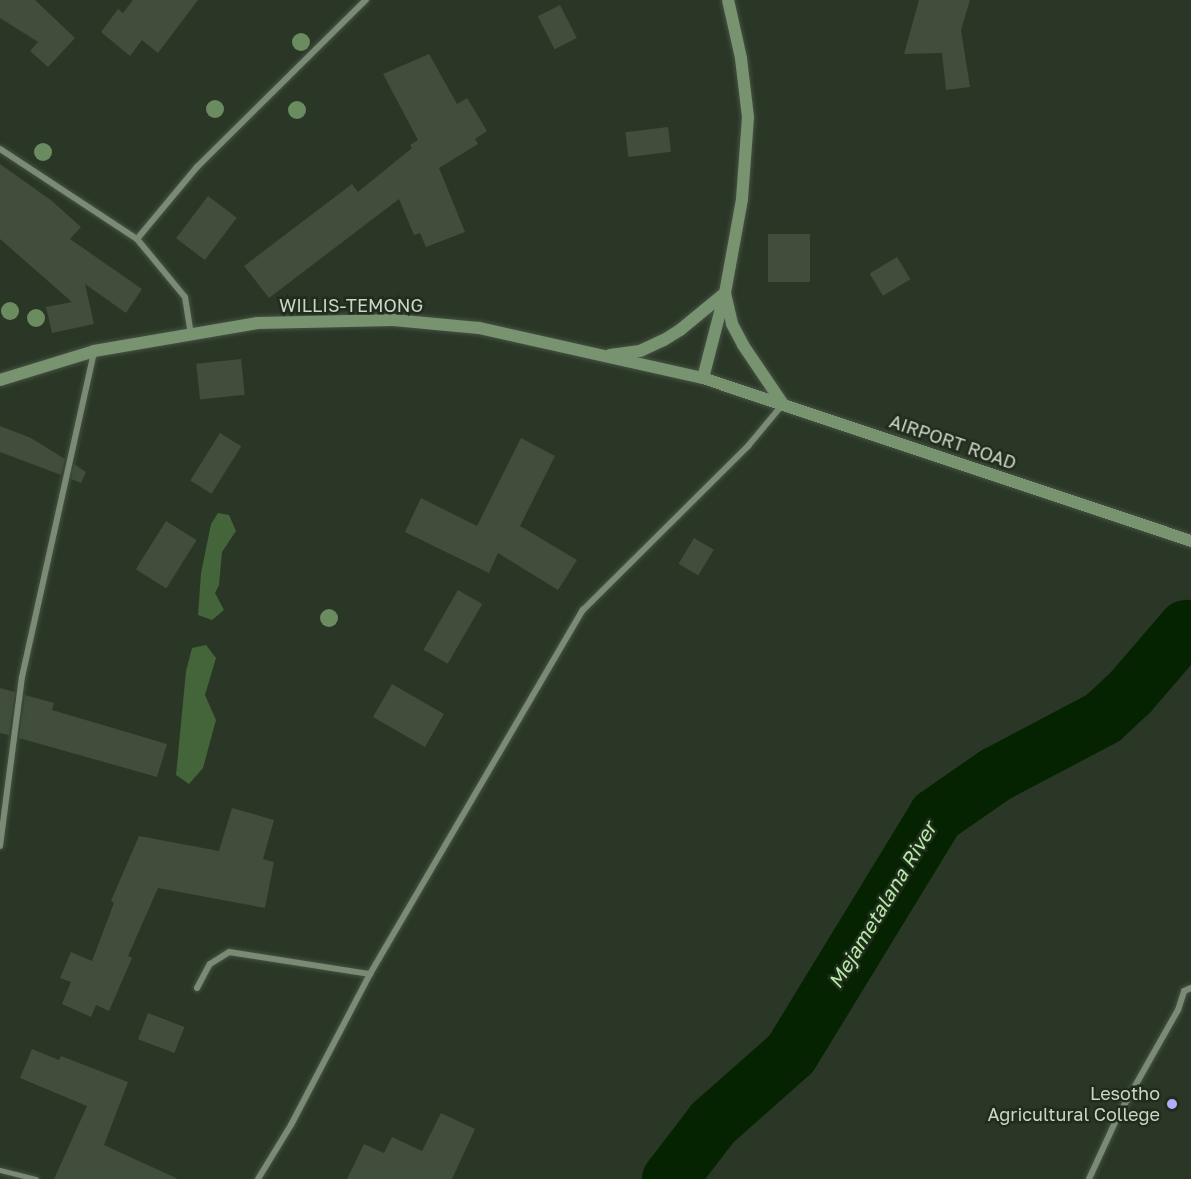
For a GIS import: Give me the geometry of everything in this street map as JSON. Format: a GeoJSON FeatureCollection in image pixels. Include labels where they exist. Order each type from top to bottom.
{"type":"FeatureCollection","features":[{"type":"Feature","properties":{"kind":"main road"},"geometry":{"type":"LineString","coordinates":[[703,378],[725,293],[742,199],[748,117],[741,58],[728,0]]}},
{"type":"Feature","properties":{"kind":"main road"},"geometry":{"type":"LineString","coordinates":[[602,356],[640,351],[664,340],[681,330],[725,293]]}},
{"type":"Feature","properties":{"kind":"main road"},"geometry":{"type":"LineString","coordinates":[[725,293],[732,324],[742,345],[783,404]]}},
{"type":"Feature","properties":{"kind":"main road","name":"WILLIS-TEMONG"},"geometry":{"type":"LineString","coordinates":[[0,381],[94,351],[191,333],[258,324],[393,320],[479,327],[703,378]]}},
{"type":"Feature","properties":{"kind":"main road","name":"AIRPORT ROAD"},"geometry":{"type":"LineString","coordinates":[[703,378],[1191,541]]}},
{"type":"Feature","properties":{"kind":"street"},"geometry":{"type":"LineString","coordinates":[[137,239],[197,167],[366,0]]}},
{"type":"Feature","properties":{"kind":"street"},"geometry":{"type":"LineString","coordinates":[[0,149],[137,239],[185,297],[191,333]]}},
{"type":"Feature","properties":{"kind":"street"},"geometry":{"type":"LineString","coordinates":[[0,846],[22,677],[94,351]]}},
{"type":"Feature","properties":{"kind":"street"},"geometry":{"type":"LineString","coordinates":[[258,1179],[291,1125],[370,974],[583,609],[723,471],[783,404]]}},
{"type":"Feature","properties":{"kind":"street"},"geometry":{"type":"LineString","coordinates":[[198,988],[210,964],[229,952],[370,974]]}},
{"type":"Feature","properties":{"kind":"street"},"geometry":{"type":"LineString","coordinates":[[1089,1179],[1118,1116],[1166,1026],[1178,1010],[1184,991],[1191,988]]}},
{"type":"Feature","properties":{"kind":"lane"},"geometry":{"type":"LineString","coordinates":[[0,1170],[36,1179]]}},
{"type":"Feature","properties":{"kind":"green space"},"geometry":{"type":"Polygon","coordinates":[[[218,513],[229,515],[236,531],[222,552],[219,585],[215,593],[224,610],[212,620],[198,615],[201,573],[211,524],[218,513]]]}},
{"type":"Feature","properties":{"kind":"green space"},"geometry":{"type":"Polygon","coordinates":[[[206,645],[216,658],[205,695],[216,720],[203,768],[189,784],[176,775],[186,671],[192,648],[206,645]]]}},
{"type":"Feature","properties":{"kind":"building"},"geometry":{"type":"Polygon","coordinates":[[[0,0],[35,0],[75,38],[48,67],[30,51],[38,42],[0,18],[0,0]]]}},
{"type":"Feature","properties":{"kind":"building"},"geometry":{"type":"Polygon","coordinates":[[[133,0],[198,0],[158,53],[142,40],[130,56],[101,32],[118,9],[123,13],[133,0]]]}},
{"type":"Feature","properties":{"kind":"building"},"geometry":{"type":"Polygon","coordinates":[[[919,0],[970,0],[961,30],[970,87],[946,90],[942,53],[904,54],[919,0]]]}},
{"type":"Feature","properties":{"kind":"building"},"geometry":{"type":"Polygon","coordinates":[[[560,5],[577,38],[555,49],[538,16],[560,5]]]}},
{"type":"Feature","properties":{"kind":"building"},"geometry":{"type":"Polygon","coordinates":[[[429,54],[457,104],[467,98],[487,131],[475,139],[478,144],[439,168],[465,232],[426,247],[420,233],[414,235],[399,199],[269,298],[244,266],[352,184],[358,192],[412,148],[410,145],[418,140],[383,74],[429,54]]]}},
{"type":"Feature","properties":{"kind":"building"},"geometry":{"type":"Polygon","coordinates":[[[668,127],[671,152],[628,157],[625,132],[668,127]]]}},
{"type":"Feature","properties":{"kind":"building"},"geometry":{"type":"Polygon","coordinates":[[[0,164],[52,201],[81,227],[70,239],[142,289],[126,313],[85,284],[94,324],[52,333],[46,307],[72,302],[0,239],[0,164]]]}},
{"type":"Feature","properties":{"kind":"building"},"geometry":{"type":"Polygon","coordinates":[[[208,196],[237,218],[205,260],[176,238],[208,196]]]}},
{"type":"Feature","properties":{"kind":"building"},"geometry":{"type":"Polygon","coordinates":[[[768,234],[810,234],[810,282],[768,282],[768,234]]]}},
{"type":"Feature","properties":{"kind":"building"},"geometry":{"type":"Polygon","coordinates":[[[897,257],[910,279],[883,296],[870,273],[897,257]]]}},
{"type":"Feature","properties":{"kind":"building"},"geometry":{"type":"Polygon","coordinates":[[[241,359],[245,395],[200,400],[196,364],[241,359]]]}},
{"type":"Feature","properties":{"kind":"building"},"geometry":{"type":"Polygon","coordinates":[[[0,426],[31,438],[65,459],[61,475],[0,452],[0,426]]]}},
{"type":"Feature","properties":{"kind":"building"},"geometry":{"type":"Polygon","coordinates":[[[220,433],[241,446],[212,494],[190,480],[220,433]]]}},
{"type":"Feature","properties":{"kind":"building"},"geometry":{"type":"Polygon","coordinates":[[[521,438],[555,456],[520,526],[577,560],[558,590],[498,553],[489,573],[405,532],[421,498],[477,526],[521,438]]]}},
{"type":"Feature","properties":{"kind":"building"},"geometry":{"type":"Polygon","coordinates":[[[74,464],[86,472],[81,483],[71,479],[74,464]]]}},
{"type":"Feature","properties":{"kind":"building"},"geometry":{"type":"Polygon","coordinates":[[[166,521],[197,540],[166,588],[136,569],[166,521]]]}},
{"type":"Feature","properties":{"kind":"building"},"geometry":{"type":"Polygon","coordinates":[[[694,538],[714,550],[698,576],[679,564],[694,538]]]}},
{"type":"Feature","properties":{"kind":"building"},"geometry":{"type":"Polygon","coordinates":[[[458,590],[482,604],[448,664],[424,650],[458,590]]]}},
{"type":"Feature","properties":{"kind":"building"},"geometry":{"type":"Polygon","coordinates":[[[392,684],[444,714],[425,747],[373,717],[392,684]]]}},
{"type":"Feature","properties":{"kind":"building"},"geometry":{"type":"Polygon","coordinates":[[[0,688],[15,692],[9,735],[0,733],[0,688]]]}},
{"type":"Feature","properties":{"kind":"building"},"geometry":{"type":"Polygon","coordinates":[[[25,695],[54,703],[52,710],[167,744],[157,777],[19,738],[25,695]]]}},
{"type":"Feature","properties":{"kind":"building"},"geometry":{"type":"Polygon","coordinates":[[[232,808],[274,820],[263,859],[274,862],[265,908],[158,888],[128,956],[132,958],[109,1011],[96,1005],[91,1017],[62,1004],[71,982],[60,978],[71,952],[92,961],[114,903],[111,901],[139,836],[219,851],[232,808]]]}},
{"type":"Feature","properties":{"kind":"building"},"geometry":{"type":"Polygon","coordinates":[[[148,1013],[184,1027],[174,1053],[138,1039],[148,1013]]]}},
{"type":"Feature","properties":{"kind":"building"},"geometry":{"type":"Polygon","coordinates":[[[32,1049],[59,1060],[61,1056],[128,1082],[104,1145],[178,1179],[54,1179],[87,1106],[20,1078],[32,1049]]]}},
{"type":"Feature","properties":{"kind":"building"},"geometry":{"type":"Polygon","coordinates":[[[441,1113],[475,1129],[452,1179],[347,1179],[364,1144],[384,1153],[392,1137],[422,1151],[441,1113]]]}},
{"type":"Feature","properties":{"kind":"waterway","name":"Mejametalana River"},"geometry":{"type":"LineString","coordinates":[[670,1179],[713,1123],[791,1054],[936,816],[995,775],[1103,718],[1130,693],[1186,628]]}},
{"type":"Feature","properties":{"kind":"place","name":"Lesotho Agricultural College"},"geometry":{"type":"Point","coordinates":[1172,1104]}}]}
